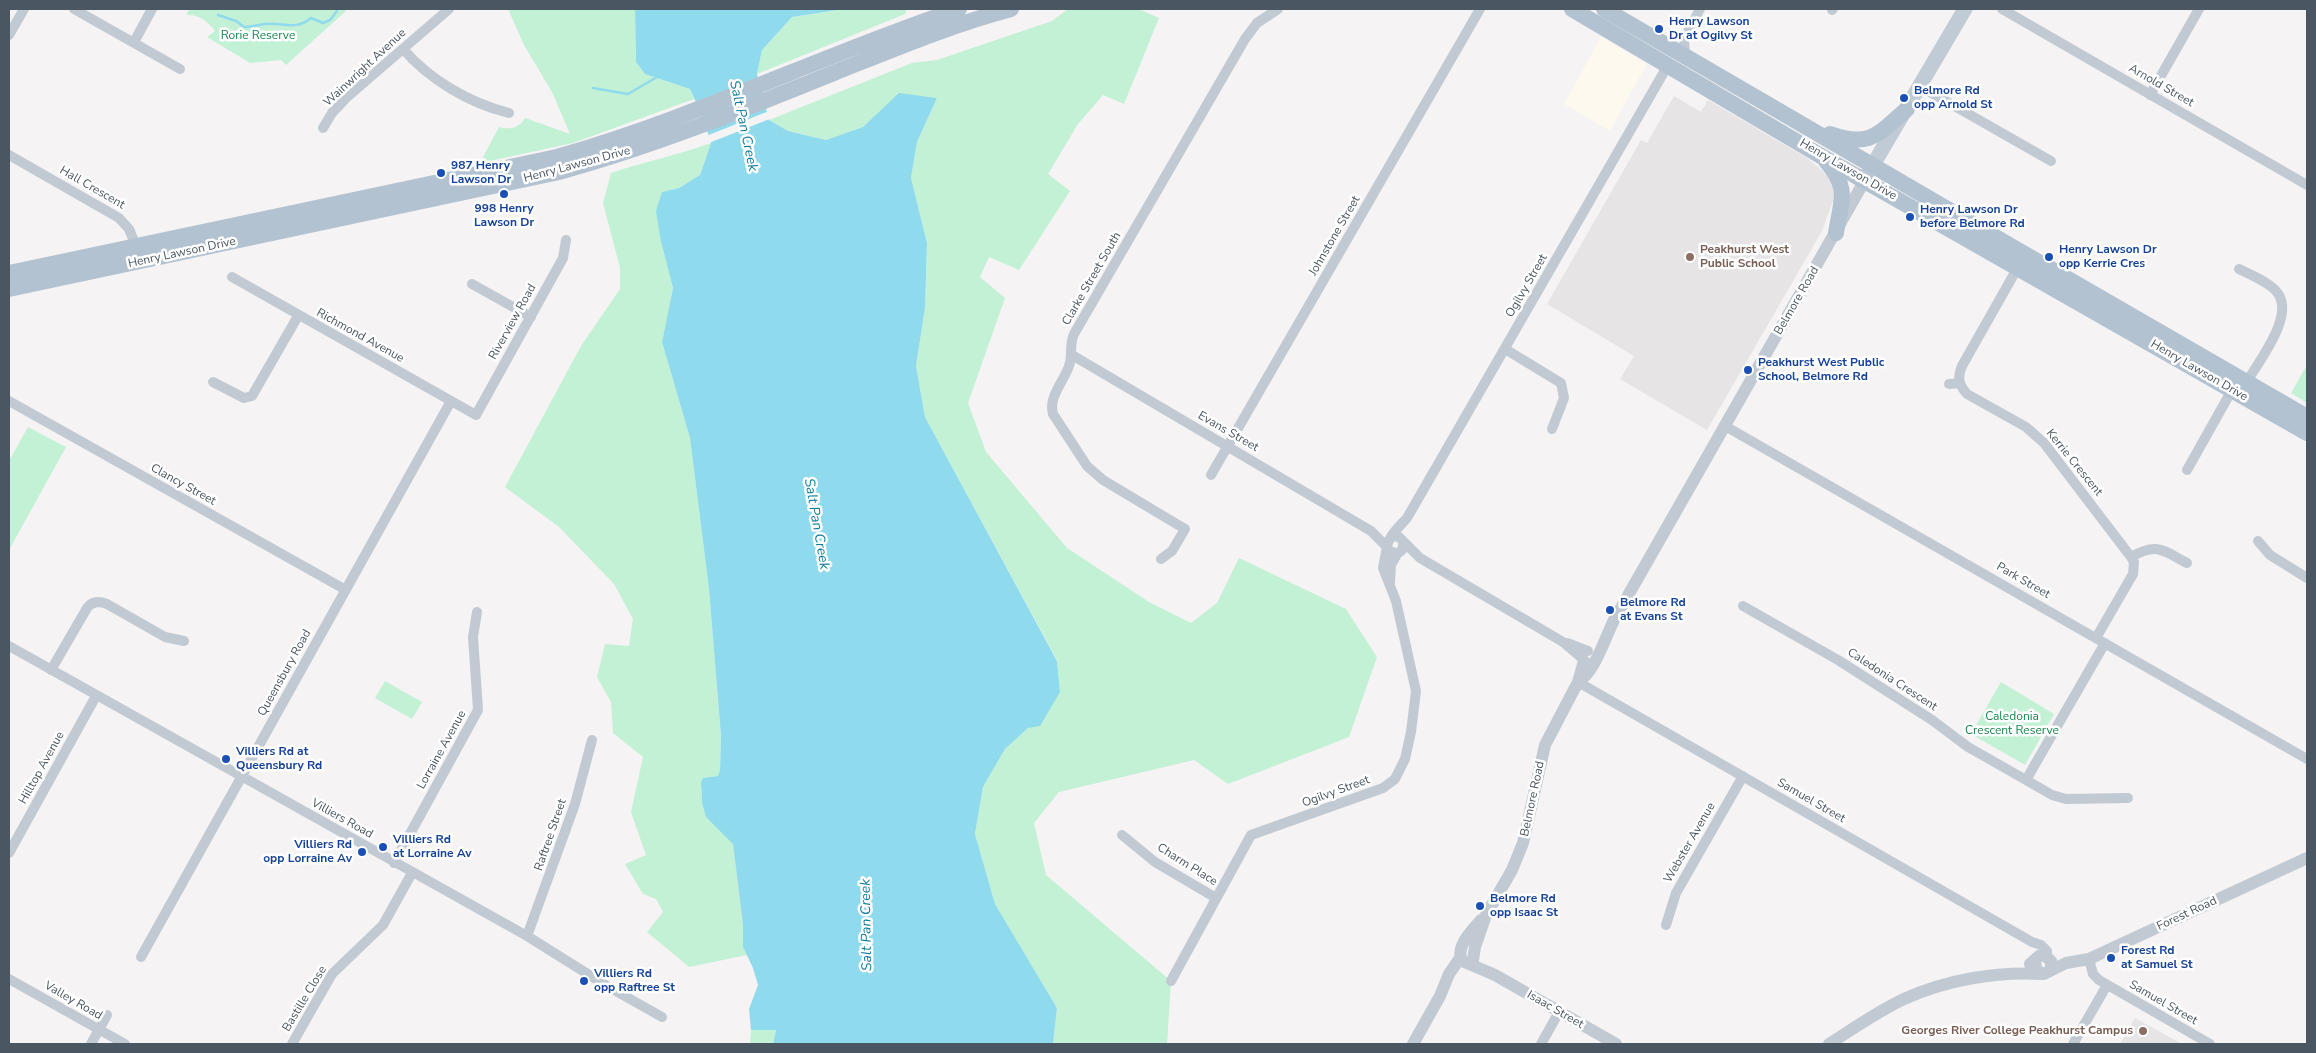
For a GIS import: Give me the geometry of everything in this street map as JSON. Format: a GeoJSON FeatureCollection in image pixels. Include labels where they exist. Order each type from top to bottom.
{"type":"FeatureCollection","features":[{"type":"Feature","properties":{"kind":"main road","name":"Henry Lawson Drive"},"geometry":{"type":"LineString","coordinates":[[9,289],[559,172],[619,156],[674,127],[902,38],[959,9]]}},
{"type":"Feature","properties":{"kind":"main road","name":"Henry Lawson Drive"},"geometry":{"type":"LineString","coordinates":[[902,38],[957,25],[1011,9]]}},
{"type":"Feature","properties":{"kind":"main road","name":"Henry Lawson Drive"},"geometry":{"type":"LineString","coordinates":[[1572,9],[1821,156],[2307,433]]}},
{"type":"Feature","properties":{"kind":"main road","name":"Henry Lawson Drive"},"geometry":{"type":"LineString","coordinates":[[1604,9],[1793,121],[2307,417]]}},
{"type":"Feature","properties":{"kind":"main road","name":"Belmore Road"},"geometry":{"type":"LineString","coordinates":[[1865,180],[1872,165],[1921,87],[1965,9]]}},
{"type":"Feature","properties":{"kind":"main road"},"geometry":{"type":"LineString","coordinates":[[1793,121],[1850,140],[1863,140],[1876,135],[1907,109]]}},
{"type":"Feature","properties":{"kind":"main road","name":"Henry Lawson Drive"},"geometry":{"type":"LineString","coordinates":[[9,273],[557,157],[674,127]]}},
{"type":"Feature","properties":{"kind":"main road"},"geometry":{"type":"LineString","coordinates":[[1821,156],[1841,184],[1842,203],[1836,233]]}},
{"type":"Feature","properties":{"kind":"street"},"geometry":{"type":"LineString","coordinates":[[9,35],[24,9]]}},
{"type":"Feature","properties":{"kind":"street"},"geometry":{"type":"LineString","coordinates":[[74,9],[180,69]]}},
{"type":"Feature","properties":{"kind":"street"},"geometry":{"type":"LineString","coordinates":[[134,42],[152,9]]}},
{"type":"Feature","properties":{"kind":"street","name":"Wainwright Avenue"},"geometry":{"type":"LineString","coordinates":[[323,128],[346,98],[449,9]]}},
{"type":"Feature","properties":{"kind":"street","name":"Clarke Street South"},"geometry":{"type":"LineString","coordinates":[[1161,559],[1172,551],[1185,529],[1091,471],[1053,414],[1053,399],[1067,372],[1072,355],[1070,346],[1074,334],[1245,39],[1257,23],[1278,9]]}},
{"type":"Feature","properties":{"kind":"street","name":"Johnstone Street"},"geometry":{"type":"LineString","coordinates":[[1211,475],[1480,9]]}},
{"type":"Feature","properties":{"kind":"street","name":"Arnold Street"},"geometry":{"type":"LineString","coordinates":[[2002,9],[2307,185]]}},
{"type":"Feature","properties":{"kind":"street"},"geometry":{"type":"LineString","coordinates":[[2150,95],[2199,9]]}},
{"type":"Feature","properties":{"kind":"street"},"geometry":{"type":"LineString","coordinates":[[1685,56],[1684,39],[1699,12]]}},
{"type":"Feature","properties":{"kind":"street"},"geometry":{"type":"LineString","coordinates":[[403,49],[422,69],[435,78],[482,105],[509,113]]}},
{"type":"Feature","properties":{"kind":"street","name":"Ogilvy Street"},"geometry":{"type":"LineString","coordinates":[[1398,539],[1398,528],[1407,518],[1668,65]]}},
{"type":"Feature","properties":{"kind":"street"},"geometry":{"type":"LineString","coordinates":[[1921,87],[2051,161]]}},
{"type":"Feature","properties":{"kind":"street","name":"Hall Crescent"},"geometry":{"type":"LineString","coordinates":[[9,155],[119,218],[129,229],[140,261]]}},
{"type":"Feature","properties":{"kind":"street","name":"Belmore Road"},"geometry":{"type":"LineString","coordinates":[[1413,1044],[1440,996],[1448,989],[1467,958],[1486,915],[1519,854],[1525,837],[1543,752],[1553,727],[1578,682],[1589,657],[1614,620],[1865,180]]}},
{"type":"Feature","properties":{"kind":"street","name":"Riverview Road"},"geometry":{"type":"LineString","coordinates":[[476,415],[563,258],[566,240]]}},
{"type":"Feature","properties":{"kind":"street","name":"Kerrie Crescent"},"geometry":{"type":"LineString","coordinates":[[2018,267],[1954,383],[1967,394],[2021,424],[2044,443],[2131,556]]}},
{"type":"Feature","properties":{"kind":"street"},"geometry":{"type":"LineString","coordinates":[[2239,269],[2271,287],[2280,296],[2284,308],[2281,322],[2247,382]]}},
{"type":"Feature","properties":{"kind":"street","name":"Richmond Avenue"},"geometry":{"type":"LineString","coordinates":[[232,277],[476,415]]}},
{"type":"Feature","properties":{"kind":"street"},"geometry":{"type":"LineString","coordinates":[[472,284],[531,317]]}},
{"type":"Feature","properties":{"kind":"street"},"geometry":{"type":"LineString","coordinates":[[213,382],[244,398],[252,396],[298,316]]}},
{"type":"Feature","properties":{"kind":"street"},"geometry":{"type":"LineString","coordinates":[[1505,349],[1561,383],[1564,398],[1552,429]]}},
{"type":"Feature","properties":{"kind":"street","name":"Evans Street"},"geometry":{"type":"LineString","coordinates":[[1072,355],[1371,531],[1398,539]]}},
{"type":"Feature","properties":{"kind":"street"},"geometry":{"type":"LineString","coordinates":[[2187,470],[2232,390]]}},
{"type":"Feature","properties":{"kind":"street","name":"Clancy Street"},"geometry":{"type":"LineString","coordinates":[[9,401],[346,590]]}},
{"type":"Feature","properties":{"kind":"street","name":"Queensbury Road"},"geometry":{"type":"LineString","coordinates":[[142,957],[451,401]]}},
{"type":"Feature","properties":{"kind":"street","name":"Park Street"},"geometry":{"type":"LineString","coordinates":[[1725,426],[2307,759]]}},
{"type":"Feature","properties":{"kind":"street","name":"Evans Street"},"geometry":{"type":"LineString","coordinates":[[1371,531],[1387,547]]}},
{"type":"Feature","properties":{"kind":"street"},"geometry":{"type":"LineString","coordinates":[[1398,539],[1387,542],[1390,552],[1420,558]]}},
{"type":"Feature","properties":{"kind":"street"},"geometry":{"type":"LineString","coordinates":[[1398,539],[1404,548],[1398,553]]}},
{"type":"Feature","properties":{"kind":"street"},"geometry":{"type":"LineString","coordinates":[[1398,539],[1420,558],[1589,657]]}},
{"type":"Feature","properties":{"kind":"street"},"geometry":{"type":"LineString","coordinates":[[2258,541],[2270,555],[2307,578]]}},
{"type":"Feature","properties":{"kind":"street","name":"Ogilvy Street"},"geometry":{"type":"LineString","coordinates":[[1171,981],[1251,835],[1383,788],[1395,779],[1399,773],[1405,759],[1411,732],[1416,691],[1390,584],[1382,568],[1387,547]]}},
{"type":"Feature","properties":{"kind":"street"},"geometry":{"type":"LineString","coordinates":[[2026,780],[2133,574],[2134,562],[2131,556],[2152,547],[2161,549],[2187,562]]}},
{"type":"Feature","properties":{"kind":"street","name":"Ogilvy Street"},"geometry":{"type":"LineString","coordinates":[[1390,584],[1392,565],[1398,553]]}},
{"type":"Feature","properties":{"kind":"street"},"geometry":{"type":"LineString","coordinates":[[51,670],[86,608],[93,602],[98,601],[107,604],[170,639],[184,641]]}},
{"type":"Feature","properties":{"kind":"street","name":"Caledonia Crescent"},"geometry":{"type":"LineString","coordinates":[[1742,606],[1838,660],[1932,720],[1968,747],[2052,795],[2066,799],[2128,798]]}},
{"type":"Feature","properties":{"kind":"street","name":"Lorraine Avenue"},"geometry":{"type":"LineString","coordinates":[[394,863],[478,710],[473,637],[478,612]]}},
{"type":"Feature","properties":{"kind":"street","name":"Villiers Road"},"geometry":{"type":"LineString","coordinates":[[9,646],[527,936],[607,986],[662,1017]]}},
{"type":"Feature","properties":{"kind":"street","name":"Samuel Street"},"geometry":{"type":"LineString","coordinates":[[1578,682],[2032,942],[2044,962]]}},
{"type":"Feature","properties":{"kind":"street","name":"Hilltop Avenue"},"geometry":{"type":"LineString","coordinates":[[9,853],[96,696]]}},
{"type":"Feature","properties":{"kind":"street","name":"Raftree Street"},"geometry":{"type":"LineString","coordinates":[[527,936],[575,804],[592,740]]}},
{"type":"Feature","properties":{"kind":"street","name":"Webster Avenue"},"geometry":{"type":"LineString","coordinates":[[1666,925],[1676,893],[1743,776]]}},
{"type":"Feature","properties":{"kind":"street","name":"Charm Place"},"geometry":{"type":"LineString","coordinates":[[1122,835],[1163,868],[1216,898]]}},
{"type":"Feature","properties":{"kind":"street","name":"Forest Road"},"geometry":{"type":"LineString","coordinates":[[1829,1044],[1890,1006],[1919,993],[1950,983],[2016,973],[2044,962],[2066,963],[2089,959],[2307,858]]}},
{"type":"Feature","properties":{"kind":"street","name":"Bastille Close"},"geometry":{"type":"LineString","coordinates":[[292,1044],[332,974],[383,925],[412,873]]}},
{"type":"Feature","properties":{"kind":"street","name":"Isaac Street"},"geometry":{"type":"LineString","coordinates":[[1467,958],[1616,1044]]}},
{"type":"Feature","properties":{"kind":"street","name":"Samuel Street"},"geometry":{"type":"LineString","coordinates":[[2089,959],[2095,977],[2107,986],[2210,1044]]}},
{"type":"Feature","properties":{"kind":"street","name":"Valley Road"},"geometry":{"type":"LineString","coordinates":[[9,979],[125,1044]]}},
{"type":"Feature","properties":{"kind":"street"},"geometry":{"type":"LineString","coordinates":[[2073,1044],[2107,986]]}},
{"type":"Feature","properties":{"kind":"street"},"geometry":{"type":"LineString","coordinates":[[1541,1044],[1559,1012]]}},
{"type":"Feature","properties":{"kind":"street"},"geometry":{"type":"LineString","coordinates":[[91,1044],[107,1015]]}},
{"type":"Feature","properties":{"kind":"shaded area"},"geometry":{"type":"Polygon","coordinates":[[[1601,37],[1647,64],[1610,131],[1564,104],[1601,37]]]}},
{"type":"Feature","properties":{"kind":"shaded area","name":"Peakhurst West Public School"},"geometry":{"type":"Polygon","coordinates":[[[1674,96],[1701,112],[1708,100],[1807,158],[1826,174],[1832,182],[1834,191],[1833,201],[1822,231],[1707,430],[1620,379],[1634,356],[1547,304],[1641,140],[1647,143],[1674,96]]]}},
{"type":"Feature","properties":{"kind":"shaded area","name":"Georges River College Peakhurst Campus"},"geometry":{"type":"Polygon","coordinates":[[[2135,1018],[2182,1044],[2120,1044],[2135,1018]]]}},
{"type":"Feature","properties":{"kind":"green space","name":"Rorie Reserve"},"geometry":{"type":"Polygon","coordinates":[[[190,9],[348,9],[286,65],[281,60],[250,63],[207,37],[215,31],[202,19],[186,15],[190,9]]]}},
{"type":"Feature","properties":{"kind":"green space"},"geometry":{"type":"Polygon","coordinates":[[[508,9],[635,9],[636,62],[645,74],[690,89],[694,99],[573,143],[480,163],[499,127],[514,127],[525,118],[570,134],[552,92],[524,45],[508,9]]]}},
{"type":"Feature","properties":{"kind":"green space"},"geometry":{"type":"Polygon","coordinates":[[[844,9],[907,9],[905,14],[757,74],[762,50],[792,17],[844,9]]]}},
{"type":"Feature","properties":{"kind":"green space"},"geometry":{"type":"Polygon","coordinates":[[[1068,9],[1139,9],[1159,18],[1124,104],[1103,95],[1078,124],[1048,174],[1070,191],[1019,270],[989,257],[980,277],[1005,298],[968,403],[986,452],[1067,548],[1149,602],[1191,623],[1217,603],[1239,558],[1346,609],[1377,657],[1349,737],[1228,784],[1194,760],[1059,792],[1034,823],[1046,875],[1171,981],[1167,1044],[1053,1044],[1057,1008],[995,904],[975,834],[983,787],[1005,749],[1028,728],[1060,691],[1057,660],[925,417],[916,366],[925,308],[927,243],[911,178],[917,142],[937,98],[899,94],[863,127],[826,140],[788,131],[769,120],[912,63],[937,60],[1052,21],[1068,9]]]}},
{"type":"Feature","properties":{"kind":"green space"},"geometry":{"type":"Polygon","coordinates":[[[711,143],[700,175],[679,188],[662,192],[661,242],[673,288],[662,342],[690,438],[709,589],[721,736],[720,770],[718,776],[703,778],[701,782],[702,803],[706,817],[733,843],[743,925],[743,947],[747,955],[689,967],[647,932],[663,912],[656,899],[643,894],[625,864],[646,855],[631,812],[643,757],[613,733],[611,702],[597,677],[605,644],[629,646],[633,619],[614,584],[559,527],[505,487],[581,346],[620,289],[620,268],[603,203],[611,173],[711,143]]]}},
{"type":"Feature","properties":{"kind":"green space"},"geometry":{"type":"Polygon","coordinates":[[[2307,365],[2307,403],[2291,393],[2307,365]]]}},
{"type":"Feature","properties":{"kind":"green space"},"geometry":{"type":"Polygon","coordinates":[[[28,427],[66,447],[9,550],[9,461],[28,427]]]}},
{"type":"Feature","properties":{"kind":"green space"},"geometry":{"type":"Polygon","coordinates":[[[385,681],[422,702],[412,719],[375,698],[385,681]]]}},
{"type":"Feature","properties":{"kind":"green space","name":"Caledonia Crescent Reserve"},"geometry":{"type":"Polygon","coordinates":[[[2001,682],[2054,714],[2025,765],[1971,734],[2001,682]]]}},
{"type":"Feature","properties":{"kind":"green space"},"geometry":{"type":"Polygon","coordinates":[[[776,1029],[773,1044],[750,1044],[751,1030],[776,1029]]]}},
{"type":"Feature","properties":{"kind":"water","name":"Salt Pan Creek"},"geometry":{"type":"Polygon","coordinates":[[[635,9],[844,9],[792,17],[762,50],[757,74],[769,120],[788,131],[826,140],[863,127],[899,93],[937,98],[917,142],[911,178],[927,243],[925,308],[916,366],[925,417],[1057,661],[1060,692],[1040,726],[1028,728],[1005,749],[983,787],[975,834],[995,904],[1057,1008],[1053,1044],[773,1044],[776,1030],[751,1030],[749,1009],[758,985],[753,968],[743,947],[743,925],[733,844],[706,817],[702,803],[701,782],[703,778],[718,776],[720,770],[721,736],[709,589],[690,438],[662,342],[673,288],[661,242],[656,211],[662,192],[679,188],[700,175],[711,143],[703,118],[690,89],[645,74],[636,62],[635,9]]]}},
{"type":"Feature","properties":{"kind":"pier"},"geometry":{"type":"Polygon","coordinates":[[[769,111],[772,118],[709,143],[706,136],[769,111]]]}},
{"type":"Feature","properties":{"kind":"waterway"},"geometry":{"type":"LineString","coordinates":[[218,15],[247,27],[265,24],[294,25],[311,18],[323,23],[330,20],[337,11]]}},
{"type":"Feature","properties":{"kind":"waterway"},"geometry":{"type":"LineString","coordinates":[[593,88],[628,94],[657,77]]}},
{"type":"Feature","properties":{"kind":"place","name":"Henry Lawson Dr at Ogilvy St"},"geometry":{"type":"Point","coordinates":[1659,29]}},
{"type":"Feature","properties":{"kind":"place","name":"Belmore Rd opp Arnold St"},"geometry":{"type":"Point","coordinates":[1904,98]}},
{"type":"Feature","properties":{"kind":"place","name":"987 Henry Lawson Dr"},"geometry":{"type":"Point","coordinates":[441,173]}},
{"type":"Feature","properties":{"kind":"place","name":"998 Henry Lawson Dr"},"geometry":{"type":"Point","coordinates":[504,194]}},
{"type":"Feature","properties":{"kind":"place","name":"Henry Lawson Dr before Belmore Rd"},"geometry":{"type":"Point","coordinates":[1910,217]}},
{"type":"Feature","properties":{"kind":"place","name":"Peakhurst West Public School"},"geometry":{"type":"Point","coordinates":[1690,257]}},
{"type":"Feature","properties":{"kind":"place","name":"Henry Lawson Dr opp Kerrie Cres"},"geometry":{"type":"Point","coordinates":[2049,257]}},
{"type":"Feature","properties":{"kind":"place","name":"Peakhurst West Public School, Belmore Rd"},"geometry":{"type":"Point","coordinates":[1748,370]}},
{"type":"Feature","properties":{"kind":"place","name":"Belmore Rd at Evans St"},"geometry":{"type":"Point","coordinates":[1610,610]}},
{"type":"Feature","properties":{"kind":"place","name":"Villiers Rd at Queensbury Rd"},"geometry":{"type":"Point","coordinates":[226,759]}},
{"type":"Feature","properties":{"kind":"place","name":"Villiers Rd at Lorraine Av"},"geometry":{"type":"Point","coordinates":[383,847]}},
{"type":"Feature","properties":{"kind":"place","name":"Villiers Rd opp Lorraine Av"},"geometry":{"type":"Point","coordinates":[362,852]}},
{"type":"Feature","properties":{"kind":"place","name":"Belmore Rd opp Isaac St"},"geometry":{"type":"Point","coordinates":[1480,906]}},
{"type":"Feature","properties":{"kind":"place","name":"Forest Rd at Samuel St"},"geometry":{"type":"Point","coordinates":[2111,958]}},
{"type":"Feature","properties":{"kind":"place","name":"Villiers Rd opp Raftree St"},"geometry":{"type":"Point","coordinates":[584,981]}},
{"type":"Feature","properties":{"kind":"place","name":"Georges River College Peakhurst Campus"},"geometry":{"type":"Point","coordinates":[2143,1031]}}]}
